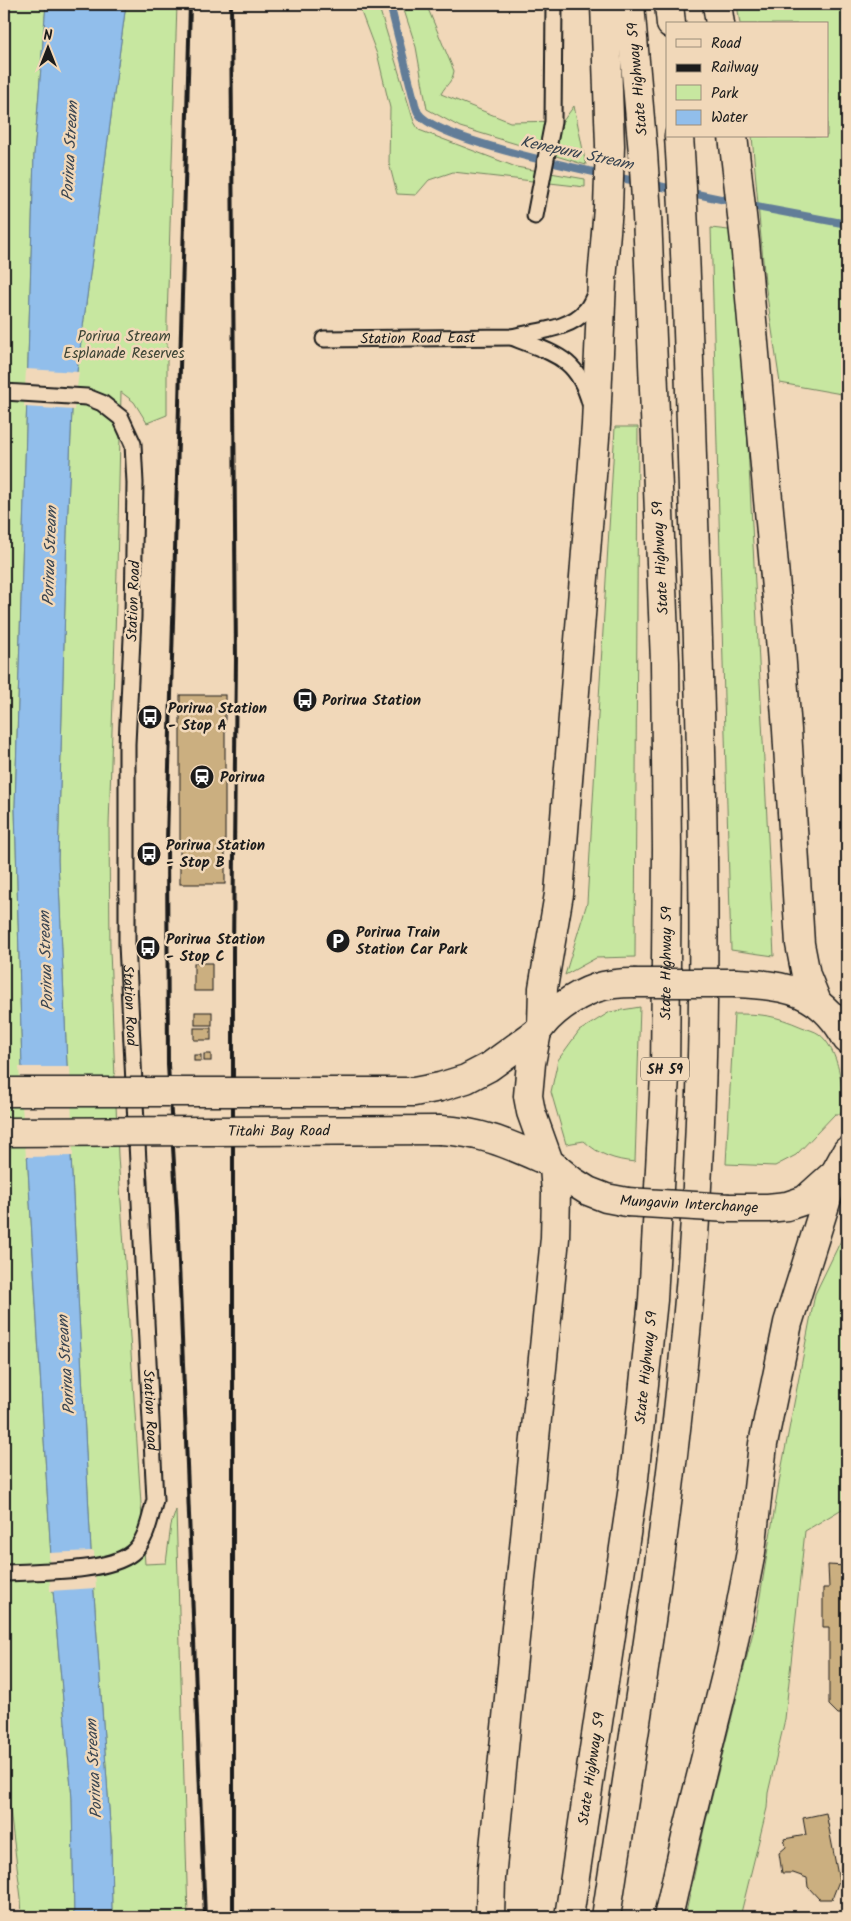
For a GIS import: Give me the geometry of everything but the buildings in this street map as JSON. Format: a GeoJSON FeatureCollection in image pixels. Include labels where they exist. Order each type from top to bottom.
{"type":"FeatureCollection","features":[{"type":"Feature","properties":{"kind":"main road"},"geometry":{"type":"LineString","coordinates":[[490,1917],[491,1878],[556,1238],[556,1193],[551,1165],[531,1112],[528,1096],[531,1063],[539,1029],[543,988],[559,894],[596,425],[610,146],[605,4]]}},
{"type":"Feature","properties":{"kind":"main road","name":"State Highway 59"},"geometry":{"type":"LineString","coordinates":[[569,1917],[634,1477],[653,1300],[665,1075],[667,859],[665,662],[647,216],[630,4]]}},
{"type":"Feature","properties":{"kind":"main road"},"geometry":{"type":"LineString","coordinates":[[669,4],[671,22]]}},
{"type":"Feature","properties":{"kind":"main road"},"geometry":{"type":"LineString","coordinates":[[717,4],[720,22]]}},
{"type":"Feature","properties":{"kind":"main road"},"geometry":{"type":"LineString","coordinates":[[733,138],[745,242],[787,720],[800,944],[806,975],[817,1002]]}},
{"type":"Feature","properties":{"kind":"main road","name":"SH 59"},"geometry":{"type":"LineString","coordinates":[[606,1917],[659,1556],[679,1401],[693,1250],[702,1095],[703,912],[700,684],[684,223],[679,149]]}},
{"type":"Feature","properties":{"kind":"main road"},"geometry":{"type":"LineString","coordinates":[[4,1092],[414,1092],[466,1079],[489,1067],[577,997],[595,988],[614,984],[736,983],[782,988],[817,1002],[845,1030]]}},
{"type":"Feature","properties":{"kind":"main road","name":"Titahi Bay Road"},"geometry":{"type":"LineString","coordinates":[[4,1132],[464,1131],[492,1138],[551,1165]]}},
{"type":"Feature","properties":{"kind":"main road"},"geometry":{"type":"LineString","coordinates":[[668,1917],[731,1655],[751,1552],[763,1444],[788,1323],[844,1159]]}},
{"type":"Feature","properties":{"kind":"main road","name":"Mungavin Interchange"},"geometry":{"type":"LineString","coordinates":[[551,1165],[572,1181],[606,1198],[627,1202],[729,1208],[768,1208],[806,1200],[844,1159]]}},
{"type":"Feature","properties":{"kind":"lane"},"geometry":{"type":"LineString","coordinates":[[535,216],[553,122],[554,4]]}},
{"type":"Feature","properties":{"kind":"lane","name":"Station Road East"},"geometry":{"type":"LineString","coordinates":[[324,339],[512,338],[538,331],[557,329],[586,311],[602,280]]}},
{"type":"Feature","properties":{"kind":"lane","name":"Station Road East"},"geometry":{"type":"LineString","coordinates":[[512,338],[562,357],[576,372],[585,386],[596,425]]}},
{"type":"Feature","properties":{"kind":"lane","name":"Station Road"},"geometry":{"type":"LineString","coordinates":[[4,392],[87,397],[112,410],[121,418],[133,444],[135,483],[133,617],[127,744],[127,944],[155,1500],[142,1540],[133,1552],[108,1563],[93,1567],[4,1573]]}},
{"type":"Feature","properties":{"kind":"lane"},"geometry":{"type":"LineString","coordinates":[[486,1917],[491,1878]]}},
{"type":"Feature","properties":{"kind":"green space","name":"Porirua Stream Esplanade Reserves"},"geometry":{"type":"Polygon","coordinates":[[[4,4],[46,4],[34,155],[15,807],[22,1067],[53,1591],[72,1798],[74,1917],[22,1917],[4,1762],[4,4]]]}},
{"type":"Feature","properties":{"kind":"green space","name":"Porirua Stream Esplanade Reserves"},"geometry":{"type":"Polygon","coordinates":[[[126,4],[177,4],[167,320],[167,415],[147,423],[134,402],[121,392],[109,826],[110,950],[118,1156],[145,1564],[166,1563],[171,1525],[176,1510],[188,1917],[112,1917],[111,1838],[91,1551],[58,860],[72,409],[126,4]]]}},
{"type":"Feature","properties":{"kind":"green space"},"geometry":{"type":"Polygon","coordinates":[[[358,4],[378,4],[414,122],[419,130],[516,167],[585,179],[585,187],[453,172],[429,180],[416,195],[397,194],[389,163],[390,108],[378,57],[358,4]]]}},
{"type":"Feature","properties":{"kind":"green space"},"geometry":{"type":"Polygon","coordinates":[[[402,4],[426,4],[454,71],[441,94],[510,122],[563,121],[574,106],[586,165],[460,127],[427,109],[416,47],[402,4]]]}},
{"type":"Feature","properties":{"kind":"green space"},"geometry":{"type":"Polygon","coordinates":[[[737,4],[847,4],[847,395],[780,383],[765,283],[752,138],[828,138],[828,22],[740,22],[737,4]]]}},
{"type":"Feature","properties":{"kind":"green space"},"geometry":{"type":"Polygon","coordinates":[[[711,228],[737,231],[774,956],[731,950],[711,228]]]}},
{"type":"Feature","properties":{"kind":"green space"},"geometry":{"type":"Polygon","coordinates":[[[615,427],[638,427],[635,957],[596,958],[565,975],[587,903],[615,427]]]}},
{"type":"Feature","properties":{"kind":"green space"},"geometry":{"type":"Polygon","coordinates":[[[640,1007],[635,1162],[608,1156],[595,1150],[584,1141],[566,1144],[551,1092],[558,1060],[579,1031],[610,1012],[640,1007]]]}},
{"type":"Feature","properties":{"kind":"green space"},"geometry":{"type":"Polygon","coordinates":[[[734,1014],[761,1015],[776,1018],[817,1033],[826,1041],[836,1060],[839,1071],[842,1094],[841,1114],[835,1114],[796,1155],[775,1166],[726,1164],[734,1014]]]}},
{"type":"Feature","properties":{"kind":"green space"},"geometry":{"type":"Polygon","coordinates":[[[847,1228],[847,1506],[805,1531],[785,1719],[768,1793],[767,1808],[740,1917],[685,1917],[704,1829],[756,1620],[781,1471],[815,1294],[847,1228]]]}},
{"type":"Feature","properties":{"kind":"water","name":"Porirua Stream"},"geometry":{"type":"Polygon","coordinates":[[[46,4],[126,4],[72,409],[58,860],[91,1551],[111,1838],[112,1917],[74,1917],[72,1798],[53,1591],[22,1067],[15,807],[34,155],[46,4]]]}},
{"type":"Feature","properties":{"kind":"pier"},"geometry":{"type":"Polygon","coordinates":[[[26,369],[79,372],[74,410],[24,407],[26,369]]]}},
{"type":"Feature","properties":{"kind":"pier"},"geometry":{"type":"Polygon","coordinates":[[[19,1067],[70,1067],[73,1156],[26,1157],[19,1067]]]}},
{"type":"Feature","properties":{"kind":"pier"},"geometry":{"type":"Polygon","coordinates":[[[94,1551],[96,1588],[50,1591],[49,1553],[94,1551]]]}},
{"type":"Feature","properties":{"kind":"waterway","name":"Kenepuru Stream"},"geometry":{"type":"LineString","coordinates":[[390,4],[417,109],[419,114],[433,125],[457,135],[522,155],[640,182]]}},
{"type":"Feature","properties":{"kind":"waterway","name":"Kenepuru Stream"},"geometry":{"type":"LineString","coordinates":[[651,184],[676,190]]}},
{"type":"Feature","properties":{"kind":"waterway","name":"Kenepuru Stream"},"geometry":{"type":"LineString","coordinates":[[687,192],[735,202]]}},
{"type":"Feature","properties":{"kind":"waterway","name":"Kenepuru Stream"},"geometry":{"type":"LineString","coordinates":[[746,205],[847,224]]}},
{"type":"Feature","properties":{"kind":"railway"},"geometry":{"type":"LineString","coordinates":[[190,4],[167,840],[168,1065],[177,1213],[205,1917]]}},
{"type":"Feature","properties":{"kind":"railway"},"geometry":{"type":"LineString","coordinates":[[231,4],[236,659],[233,951],[233,1917]]}},
{"type":"Feature","properties":{"kind":"place","name":"Porirua Station"},"geometry":{"type":"Point","coordinates":[305,700]}},
{"type":"Feature","properties":{"kind":"place","name":"Porirua Station - Stop A"},"geometry":{"type":"Point","coordinates":[150,717]}},
{"type":"Feature","properties":{"kind":"place","name":"Porirua"},"geometry":{"type":"Point","coordinates":[202,777]}},
{"type":"Feature","properties":{"kind":"place","name":"Porirua Station - Stop B"},"geometry":{"type":"Point","coordinates":[149,854]}},
{"type":"Feature","properties":{"kind":"place","name":"Porirua Train Station Car Park"},"geometry":{"type":"Point","coordinates":[338,941]}},
{"type":"Feature","properties":{"kind":"place","name":"Porirua Station - Stop C"},"geometry":{"type":"Point","coordinates":[148,948]}}]}
